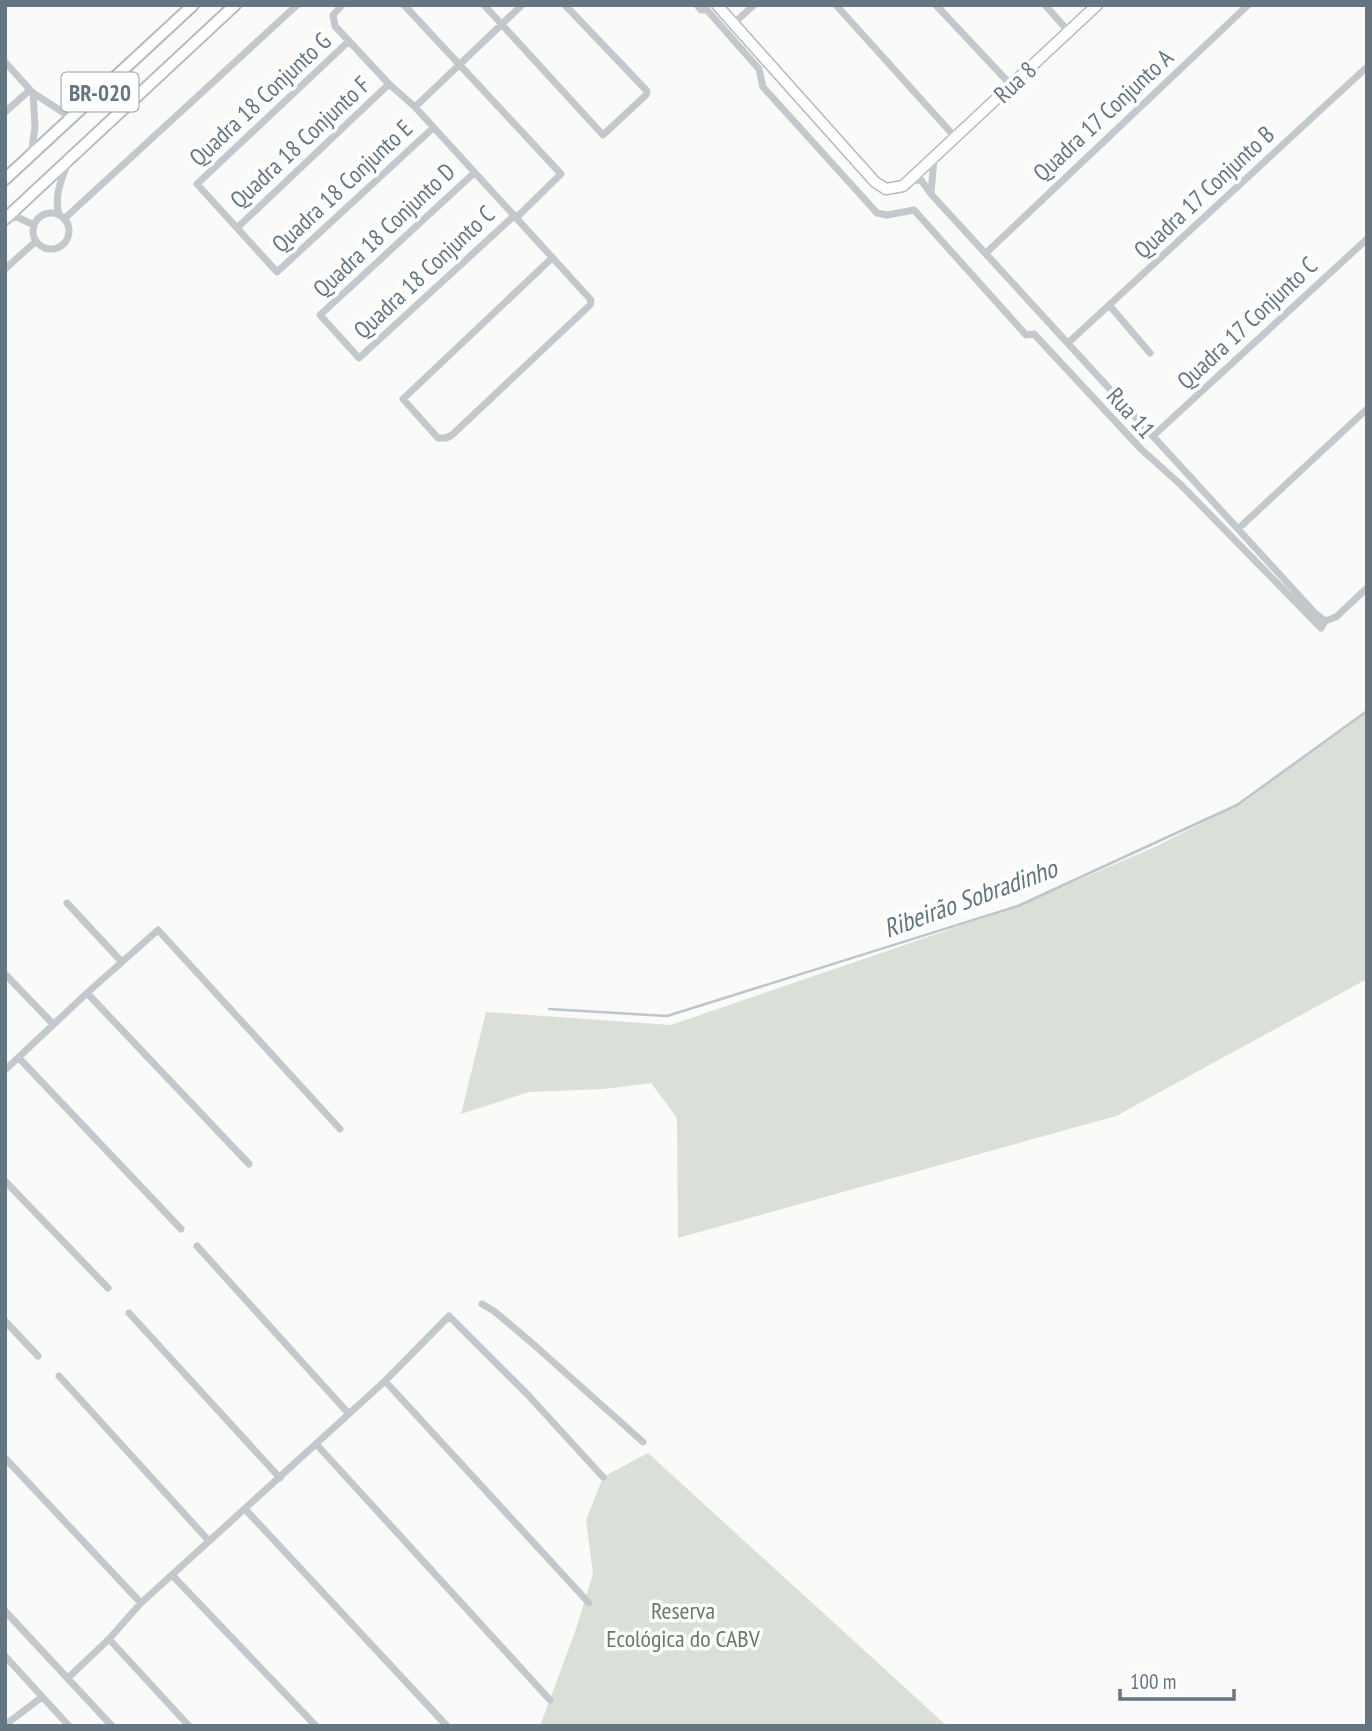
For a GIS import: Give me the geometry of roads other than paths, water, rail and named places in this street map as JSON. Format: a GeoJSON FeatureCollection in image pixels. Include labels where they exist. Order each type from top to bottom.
{"type":"FeatureCollection","features":[{"type":"Feature","properties":{"kind":"highway","name":"BR-020"},"geometry":{"type":"LineString","coordinates":[[5,179],[193,5]]}},
{"type":"Feature","properties":{"kind":"highway","name":"BR-020"},"geometry":{"type":"LineString","coordinates":[[5,219],[235,5]]}},
{"type":"Feature","properties":{"kind":"main road"},"geometry":{"type":"LineString","coordinates":[[717,5],[880,187],[892,190],[909,181],[934,159]]}},
{"type":"Feature","properties":{"kind":"main road","name":"Rua 8"},"geometry":{"type":"LineString","coordinates":[[934,159],[1097,5]]}},
{"type":"Feature","properties":{"kind":"street"},"geometry":{"type":"LineString","coordinates":[[61,217],[297,5]]}},
{"type":"Feature","properties":{"kind":"street"},"geometry":{"type":"LineString","coordinates":[[342,5],[333,15],[335,26],[415,107],[591,298],[590,305],[452,435],[441,438],[433,435],[403,399],[552,258]]}},
{"type":"Feature","properties":{"kind":"street"},"geometry":{"type":"LineString","coordinates":[[404,5],[460,66]]}},
{"type":"Feature","properties":{"kind":"street"},"geometry":{"type":"LineString","coordinates":[[484,5],[603,135],[646,95],[646,88],[565,5]]}},
{"type":"Feature","properties":{"kind":"street"},"geometry":{"type":"LineString","coordinates":[[415,107],[522,5]]}},
{"type":"Feature","properties":{"kind":"street"},"geometry":{"type":"LineString","coordinates":[[697,5],[707,10],[759,69],[764,88],[877,213],[887,215],[914,210],[1026,335],[1034,334],[1141,449],[1181,485],[1321,628],[1325,621],[1336,617],[1367,588]]}},
{"type":"Feature","properties":{"kind":"street"},"geometry":{"type":"LineString","coordinates":[[734,23],[754,5]]}},
{"type":"Feature","properties":{"kind":"street"},"geometry":{"type":"LineString","coordinates":[[836,5],[955,137]]}},
{"type":"Feature","properties":{"kind":"street"},"geometry":{"type":"LineString","coordinates":[[936,5],[1011,85]]}},
{"type":"Feature","properties":{"kind":"street"},"geometry":{"type":"LineString","coordinates":[[1045,5],[1069,32]]}},
{"type":"Feature","properties":{"kind":"street","name":"Quadra 17 Conjunto A"},"geometry":{"type":"LineString","coordinates":[[985,253],[1248,5]]}},
{"type":"Feature","properties":{"kind":"street","name":"Quadra 18 Conjunto G"},"geometry":{"type":"LineString","coordinates":[[237,228],[197,184],[349,41]]}},
{"type":"Feature","properties":{"kind":"street"},"geometry":{"type":"LineString","coordinates":[[5,62],[32,92],[72,118]]}},
{"type":"Feature","properties":{"kind":"street","name":"Quadra 18 Conjunto C"},"geometry":{"type":"LineString","coordinates":[[359,358],[561,174],[460,66]]}},
{"type":"Feature","properties":{"kind":"street","name":"Quadra 17 Conjunto B"},"geometry":{"type":"LineString","coordinates":[[1068,343],[1367,67]]}},
{"type":"Feature","properties":{"kind":"street","name":"Quadra 18 Conjunto F"},"geometry":{"type":"LineString","coordinates":[[237,228],[390,84]]}},
{"type":"Feature","properties":{"kind":"street"},"geometry":{"type":"LineString","coordinates":[[5,112],[32,92]]}},
{"type":"Feature","properties":{"kind":"street"},"geometry":{"type":"LineString","coordinates":[[31,155],[35,127],[32,92]]}},
{"type":"Feature","properties":{"kind":"street","name":"Quadra 18 Conjunto E"},"geometry":{"type":"LineString","coordinates":[[237,228],[277,272],[432,128]]}},
{"type":"Feature","properties":{"kind":"street"},"geometry":{"type":"LineString","coordinates":[[931,194],[934,159]]}},
{"type":"Feature","properties":{"kind":"street"},"geometry":{"type":"LineString","coordinates":[[61,217],[53,213],[41,216],[34,225],[36,241],[45,248],[61,245],[68,236],[56,202],[59,185],[69,161]]}},
{"type":"Feature","properties":{"kind":"street","name":"Quadra 18 Conjunto D"},"geometry":{"type":"LineString","coordinates":[[359,358],[320,315],[474,173]]}},
{"type":"Feature","properties":{"kind":"street","name":"Rua 11"},"geometry":{"type":"LineString","coordinates":[[909,181],[921,180],[985,253],[1325,621]]}},
{"type":"Feature","properties":{"kind":"street"},"geometry":{"type":"LineString","coordinates":[[5,219],[17,216],[34,225]]}},
{"type":"Feature","properties":{"kind":"street","name":"Quadra 17 Conjunto C"},"geometry":{"type":"LineString","coordinates":[[1153,436],[1367,239]]}},
{"type":"Feature","properties":{"kind":"street"},"geometry":{"type":"LineString","coordinates":[[5,269],[36,241]]}},
{"type":"Feature","properties":{"kind":"street"},"geometry":{"type":"LineString","coordinates":[[1110,306],[1150,353]]}},
{"type":"Feature","properties":{"kind":"street"},"geometry":{"type":"LineString","coordinates":[[1238,529],[1367,409]]}},
{"type":"Feature","properties":{"kind":"street"},"geometry":{"type":"LineString","coordinates":[[67,903],[121,961]]}},
{"type":"Feature","properties":{"kind":"street"},"geometry":{"type":"LineString","coordinates":[[5,1070],[121,961],[158,930],[340,1129]]}},
{"type":"Feature","properties":{"kind":"street"},"geometry":{"type":"LineString","coordinates":[[5,974],[53,1024]]}},
{"type":"Feature","properties":{"kind":"street"},"geometry":{"type":"LineString","coordinates":[[87,993],[250,1164]]}},
{"type":"Feature","properties":{"kind":"street"},"geometry":{"type":"LineString","coordinates":[[19,1058],[181,1229]]}},
{"type":"Feature","properties":{"kind":"street"},"geometry":{"type":"LineString","coordinates":[[5,1181],[108,1288]]}},
{"type":"Feature","properties":{"kind":"street"},"geometry":{"type":"LineString","coordinates":[[197,1247],[349,1414]]}},
{"type":"Feature","properties":{"kind":"street"},"geometry":{"type":"LineString","coordinates":[[482,1304],[533,1343],[643,1442]]}},
{"type":"Feature","properties":{"kind":"street"},"geometry":{"type":"LineString","coordinates":[[129,1313],[279,1478]]}},
{"type":"Feature","properties":{"kind":"street"},"geometry":{"type":"LineString","coordinates":[[68,1678],[109,1639],[141,1603],[317,1445],[449,1316],[528,1395],[603,1477]]}},
{"type":"Feature","properties":{"kind":"street"},"geometry":{"type":"LineString","coordinates":[[5,1321],[38,1356]]}},
{"type":"Feature","properties":{"kind":"street"},"geometry":{"type":"LineString","coordinates":[[59,1376],[209,1541]]}},
{"type":"Feature","properties":{"kind":"street"},"geometry":{"type":"LineString","coordinates":[[385,1381],[589,1603]]}},
{"type":"Feature","properties":{"kind":"street"},"geometry":{"type":"LineString","coordinates":[[317,1445],[550,1700]]}},
{"type":"Feature","properties":{"kind":"street"},"geometry":{"type":"LineString","coordinates":[[5,1458],[141,1603]]}},
{"type":"Feature","properties":{"kind":"street"},"geometry":{"type":"LineString","coordinates":[[245,1509],[447,1726]]}},
{"type":"Feature","properties":{"kind":"street"},"geometry":{"type":"LineString","coordinates":[[172,1575],[316,1726]]}},
{"type":"Feature","properties":{"kind":"street"},"geometry":{"type":"LineString","coordinates":[[5,1611],[112,1726]]}},
{"type":"Feature","properties":{"kind":"street"},"geometry":{"type":"LineString","coordinates":[[109,1639],[189,1726]]}},
{"type":"Feature","properties":{"kind":"street"},"geometry":{"type":"LineString","coordinates":[[5,1657],[69,1726]]}},
{"type":"Feature","properties":{"kind":"street"},"geometry":{"type":"LineString","coordinates":[[5,1725],[42,1697]]}},
{"type":"Feature","properties":{"kind":"waterway","name":"Ribeirão Sobradinho"},"geometry":{"type":"LineString","coordinates":[[549,1009],[667,1016],[1018,906],[1237,805],[1367,711]]}},
{"type":"Feature","properties":{"kind":"park label","name":"Reserva Ecológica do CABV"},"geometry":{"type":"Point","coordinates":[683,1624]}}]}
